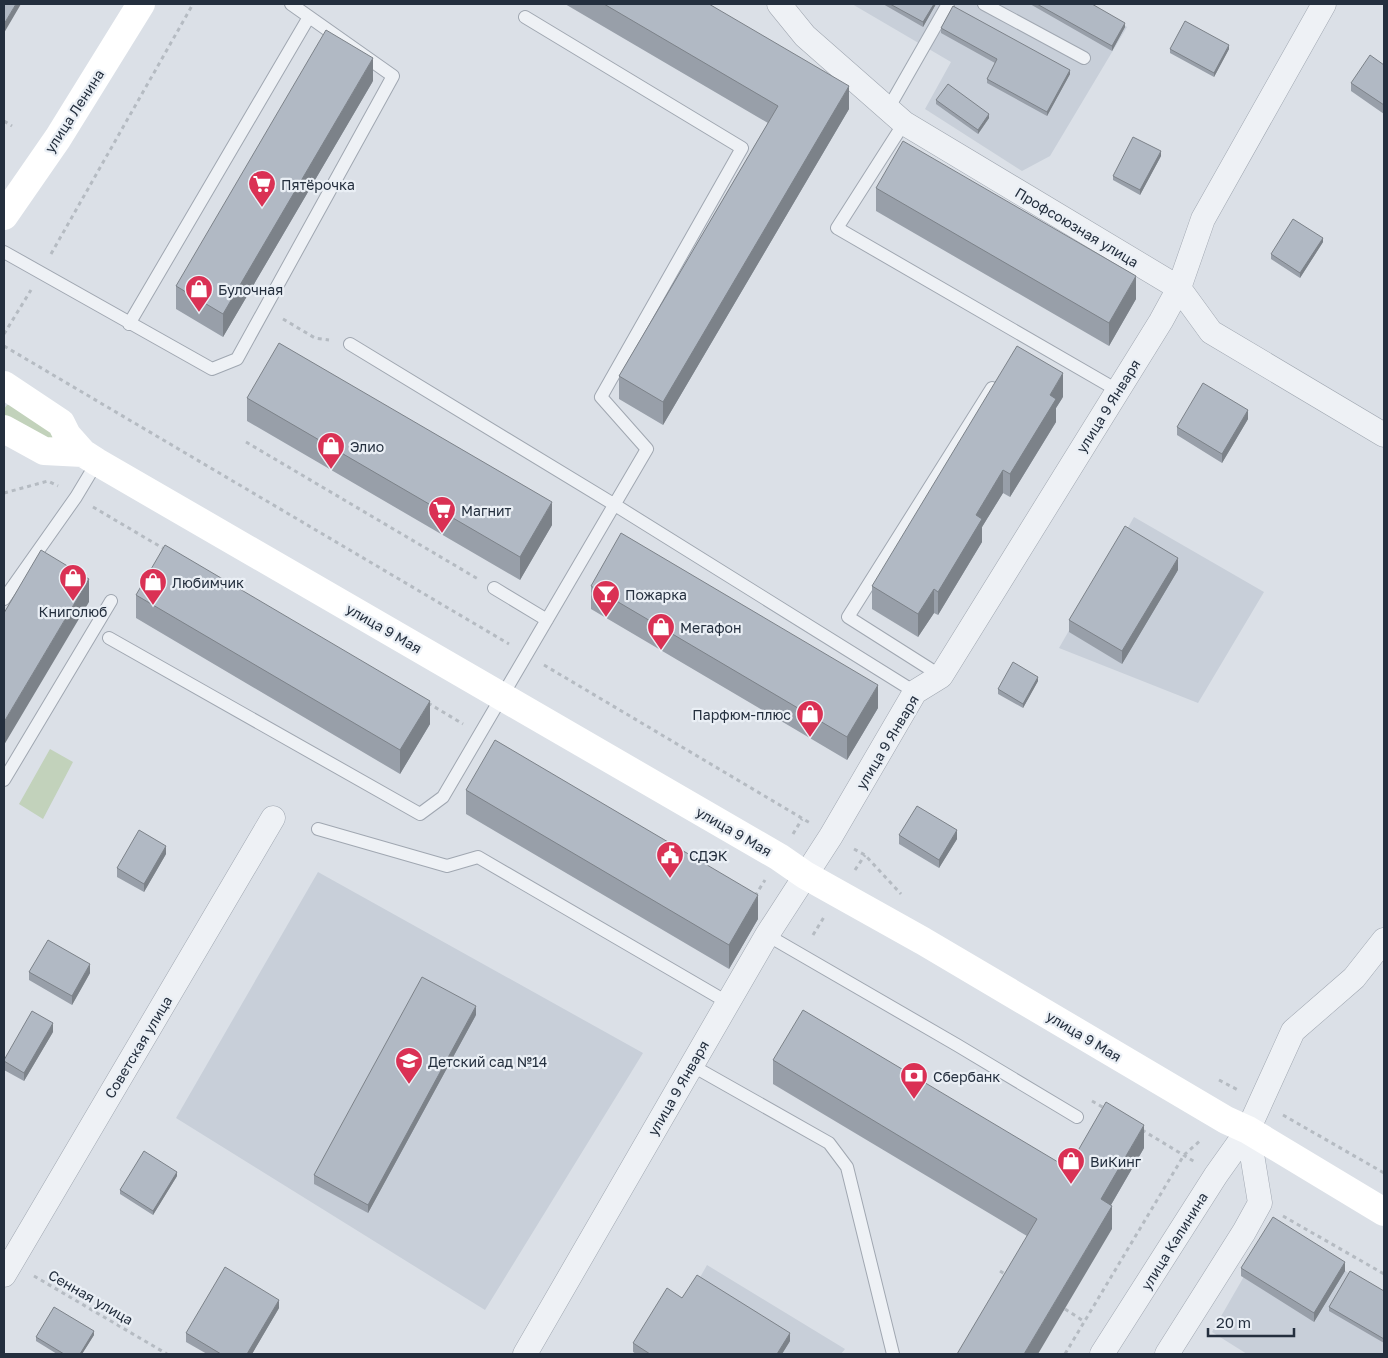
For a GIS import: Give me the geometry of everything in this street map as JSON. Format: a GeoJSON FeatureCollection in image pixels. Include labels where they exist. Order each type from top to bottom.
{"type":"FeatureCollection","features":[{"type":"Feature","properties":{"kind":"street","name":"улица Ленина"},"geometry":{"type":"LineString","coordinates":[[7,204],[58,138],[141,4]]}},
{"type":"Feature","properties":{"kind":"street","name":"Профсоюзная улица"},"geometry":{"type":"LineString","coordinates":[[779,4],[805,36],[896,116],[1179,288],[1211,332],[1384,435]]}},
{"type":"Feature","properties":{"kind":"street","name":"улица 9 Января"},"geometry":{"type":"LineString","coordinates":[[525,1354],[727,1002],[767,935],[831,836],[915,692],[941,676],[1161,321],[1179,288],[1203,219],[1324,4]]}},
{"type":"Feature","properties":{"kind":"street","name":"улица 9 Мая"},"geometry":{"type":"LineString","coordinates":[[4,385],[61,422],[68,435],[90,457],[779,857],[805,875],[923,941],[1384,1212]]}},
{"type":"Feature","properties":{"kind":"street","name":"улица 9 Мая"},"geometry":{"type":"LineString","coordinates":[[4,429],[44,451],[90,457]]}},
{"type":"Feature","properties":{"kind":"street","name":"Советская улица"},"geometry":{"type":"LineString","coordinates":[[7,1269],[273,818]]}},
{"type":"Feature","properties":{"kind":"street","name":"улица Калинина"},"geometry":{"type":"LineString","coordinates":[[1102,1354],[1216,1175],[1238,1125],[1261,1102],[1294,1031],[1354,978],[1384,940]]}},
{"type":"Feature","properties":{"kind":"street"},"geometry":{"type":"LineString","coordinates":[[1167,1354],[1244,1232],[1260,1203],[1238,1125]]}},
{"type":"Feature","properties":{"kind":"lane"},"geometry":{"type":"LineString","coordinates":[[4,252],[212,369],[238,359],[393,76],[290,4]]}},
{"type":"Feature","properties":{"kind":"lane"},"geometry":{"type":"LineString","coordinates":[[948,4],[896,116],[837,228],[1021,341],[1117,390]]}},
{"type":"Feature","properties":{"kind":"lane"},"geometry":{"type":"LineString","coordinates":[[984,4],[1084,58]]}},
{"type":"Feature","properties":{"kind":"lane"},"geometry":{"type":"LineString","coordinates":[[129,324],[309,17]]}},
{"type":"Feature","properties":{"kind":"lane"},"geometry":{"type":"LineString","coordinates":[[109,638],[420,814],[443,797],[647,449],[601,397],[742,148],[525,17]]}},
{"type":"Feature","properties":{"kind":"lane"},"geometry":{"type":"LineString","coordinates":[[350,344],[915,692]]}},
{"type":"Feature","properties":{"kind":"lane"},"geometry":{"type":"LineString","coordinates":[[941,676],[848,617],[998,378]]}},
{"type":"Feature","properties":{"kind":"lane"},"geometry":{"type":"LineString","coordinates":[[4,599],[76,497],[90,457]]}},
{"type":"Feature","properties":{"kind":"lane"},"geometry":{"type":"LineString","coordinates":[[494,588],[547,620]]}},
{"type":"Feature","properties":{"kind":"lane"},"geometry":{"type":"LineString","coordinates":[[4,780],[111,601]]}},
{"type":"Feature","properties":{"kind":"lane"},"geometry":{"type":"LineString","coordinates":[[318,828],[447,866],[478,857],[727,1002]]}},
{"type":"Feature","properties":{"kind":"lane"},"geometry":{"type":"LineString","coordinates":[[767,935],[957,1045],[1076,1117]]}},
{"type":"Feature","properties":{"kind":"lane"},"geometry":{"type":"LineString","coordinates":[[691,1065],[829,1143],[847,1167],[893,1354]]}},
{"type":"Feature","properties":{"kind":"path"},"geometry":{"type":"LineString","coordinates":[[4,334],[41,273],[194,4]]}},
{"type":"Feature","properties":{"kind":"path"},"geometry":{"type":"LineString","coordinates":[[4,121],[12,126]]}},
{"type":"Feature","properties":{"kind":"path"},"geometry":{"type":"LineString","coordinates":[[286,321],[315,338]]}},
{"type":"Feature","properties":{"kind":"path"},"geometry":{"type":"LineString","coordinates":[[4,346],[831,836],[865,854],[906,899]]}},
{"type":"Feature","properties":{"kind":"path"},"geometry":{"type":"LineString","coordinates":[[246,442],[494,588]]}},
{"type":"Feature","properties":{"kind":"path"},"geometry":{"type":"LineString","coordinates":[[4,493],[48,481],[171,553]]}},
{"type":"Feature","properties":{"kind":"path"},"geometry":{"type":"LineString","coordinates":[[421,699],[481,734]]}},
{"type":"Feature","properties":{"kind":"path"},"geometry":{"type":"LineString","coordinates":[[753,898],[821,940]]}},
{"type":"Feature","properties":{"kind":"path"},"geometry":{"type":"LineString","coordinates":[[1065,1354],[1184,1155],[1238,1125],[1243,1092],[1214,1078]]}},
{"type":"Feature","properties":{"kind":"path"},"geometry":{"type":"LineString","coordinates":[[1090,1100],[1107,1110]]}},
{"type":"Feature","properties":{"kind":"path"},"geometry":{"type":"LineString","coordinates":[[1261,1102],[1384,1173]]}},
{"type":"Feature","properties":{"kind":"path"},"geometry":{"type":"LineString","coordinates":[[1141,1130],[1216,1175]]}},
{"type":"Feature","properties":{"kind":"path"},"geometry":{"type":"LineString","coordinates":[[1306,1229],[1384,1274]]}},
{"type":"Feature","properties":{"kind":"path","name":"Сенная улица"},"geometry":{"type":"LineString","coordinates":[[7,1269],[167,1354]]}},
{"type":"Feature","properties":{"kind":"path"},"geometry":{"type":"LineString","coordinates":[[1000,1271],[1015,1280]]}},
{"type":"Feature","properties":{"kind":"path"},"geometry":{"type":"LineString","coordinates":[[1065,1309],[1085,1322]]}},
{"type":"Feature","properties":{"kind":"shaded area"},"geometry":{"type":"Polygon","coordinates":[[[852,4],[1088,4],[1127,27],[1050,156],[1022,171],[925,109],[951,62],[852,4]]]}},
{"type":"Feature","properties":{"kind":"shaded area"},"geometry":{"type":"Polygon","coordinates":[[[1134,517],[1264,592],[1198,703],[1059,648],[1134,517]]]}},
{"type":"Feature","properties":{"kind":"shaded area","name":"Детский сад №14"},"geometry":{"type":"Polygon","coordinates":[[[318,872],[643,1053],[485,1310],[176,1118],[318,872]]]}},
{"type":"Feature","properties":{"kind":"shaded area"},"geometry":{"type":"Polygon","coordinates":[[[1273,1226],[1384,1295],[1384,1354],[1247,1354],[1212,1332],[1273,1226]]]}},
{"type":"Feature","properties":{"kind":"shaded area"},"geometry":{"type":"Polygon","coordinates":[[[707,1265],[845,1349],[841,1354],[657,1354],[707,1265]]]}},
{"type":"Feature","properties":{"kind":"green space"},"geometry":{"type":"Polygon","coordinates":[[[7,405],[12,405],[57,431],[55,443],[5,417],[4,409],[7,405]]]}},
{"type":"Feature","properties":{"kind":"green space"},"geometry":{"type":"Polygon","coordinates":[[[50,749],[73,762],[43,819],[19,804],[50,749]]]}},
{"type":"Feature","properties":{"kind":"building"},"geometry":{"type":"Polygon","coordinates":[[[4,4],[16,4],[4,24],[4,4]]]}},
{"type":"Feature","properties":{"kind":"building"},"geometry":{"type":"Polygon","coordinates":[[[604,4],[709,4],[849,86],[663,402],[619,376],[778,106],[604,4]]]}},
{"type":"Feature","properties":{"kind":"building"},"geometry":{"type":"Polygon","coordinates":[[[890,4],[934,4],[923,22],[890,4]]]}},
{"type":"Feature","properties":{"kind":"building"},"geometry":{"type":"Polygon","coordinates":[[[1037,4],[1092,4],[1125,23],[1112,46],[1037,4]]]}},
{"type":"Feature","properties":{"kind":"building"},"geometry":{"type":"Polygon","coordinates":[[[953,6],[1070,70],[1047,112],[987,79],[997,59],[941,28],[953,6]]]}},
{"type":"Feature","properties":{"kind":"building"},"geometry":{"type":"Polygon","coordinates":[[[1185,21],[1229,45],[1214,73],[1170,49],[1185,21]]]}},
{"type":"Feature","properties":{"kind":"building"},"geometry":{"type":"Polygon","coordinates":[[[326,30],[373,58],[223,314],[176,286],[326,30]]]}},
{"type":"Feature","properties":{"kind":"building"},"geometry":{"type":"Polygon","coordinates":[[[1370,55],[1384,65],[1384,105],[1351,83],[1370,55]]]}},
{"type":"Feature","properties":{"kind":"building"},"geometry":{"type":"Polygon","coordinates":[[[948,84],[989,114],[978,130],[936,100],[948,84]]]}},
{"type":"Feature","properties":{"kind":"building"},"geometry":{"type":"Polygon","coordinates":[[[1133,137],[1161,151],[1140,190],[1113,176],[1133,137]]]}},
{"type":"Feature","properties":{"kind":"building"},"geometry":{"type":"Polygon","coordinates":[[[903,141],[1136,276],[1109,323],[876,188],[903,141]]]}},
{"type":"Feature","properties":{"kind":"building"},"geometry":{"type":"Polygon","coordinates":[[[1293,219],[1323,238],[1300,273],[1271,254],[1293,219]]]}},
{"type":"Feature","properties":{"kind":"building"},"geometry":{"type":"Polygon","coordinates":[[[279,343],[552,502],[520,557],[247,398],[279,343]]]}},
{"type":"Feature","properties":{"kind":"building"},"geometry":{"type":"Polygon","coordinates":[[[1017,346],[1063,373],[1050,395],[1056,399],[1010,474],[1003,470],[976,515],[982,519],[938,592],[934,589],[918,614],[872,586],[1017,346]]]}},
{"type":"Feature","properties":{"kind":"building"},"geometry":{"type":"Polygon","coordinates":[[[1203,383],[1248,410],[1222,454],[1177,427],[1203,383]]]}},
{"type":"Feature","properties":{"kind":"building"},"geometry":{"type":"Polygon","coordinates":[[[1125,526],[1178,558],[1122,651],[1069,620],[1125,526]]]}},
{"type":"Feature","properties":{"kind":"building"},"geometry":{"type":"Polygon","coordinates":[[[621,533],[878,685],[847,737],[591,586],[621,533]]]}},
{"type":"Feature","properties":{"kind":"building"},"geometry":{"type":"Polygon","coordinates":[[[165,545],[430,701],[400,750],[136,595],[165,545]]]}},
{"type":"Feature","properties":{"kind":"building"},"geometry":{"type":"Polygon","coordinates":[[[41,550],[89,579],[4,722],[4,613],[41,550]]]}},
{"type":"Feature","properties":{"kind":"building"},"geometry":{"type":"Polygon","coordinates":[[[1013,662],[1038,677],[1023,704],[998,689],[1013,662]]]}},
{"type":"Feature","properties":{"kind":"building"},"geometry":{"type":"Polygon","coordinates":[[[495,740],[758,895],[729,945],[466,790],[495,740]]]}},
{"type":"Feature","properties":{"kind":"building"},"geometry":{"type":"Polygon","coordinates":[[[917,806],[957,830],[939,860],[899,835],[917,806]]]}},
{"type":"Feature","properties":{"kind":"building"},"geometry":{"type":"Polygon","coordinates":[[[139,830],[166,846],[144,884],[117,868],[139,830]]]}},
{"type":"Feature","properties":{"kind":"building"},"geometry":{"type":"Polygon","coordinates":[[[48,940],[90,964],[72,996],[29,972],[48,940]]]}},
{"type":"Feature","properties":{"kind":"building"},"geometry":{"type":"Polygon","coordinates":[[[422,977],[476,1006],[368,1205],[314,1175],[422,977]]]}},
{"type":"Feature","properties":{"kind":"building"},"geometry":{"type":"Polygon","coordinates":[[[803,1010],[1068,1168],[1106,1102],[1144,1125],[1101,1199],[1112,1206],[1024,1354],[957,1354],[1037,1219],[773,1060],[803,1010]]]}},
{"type":"Feature","properties":{"kind":"building"},"geometry":{"type":"Polygon","coordinates":[[[32,1011],[53,1023],[24,1073],[4,1060],[32,1011]]]}},
{"type":"Feature","properties":{"kind":"building"},"geometry":{"type":"Polygon","coordinates":[[[144,1151],[177,1172],[153,1211],[120,1190],[144,1151]]]}},
{"type":"Feature","properties":{"kind":"building"},"geometry":{"type":"Polygon","coordinates":[[[1273,1217],[1345,1262],[1314,1313],[1241,1268],[1273,1217]]]}},
{"type":"Feature","properties":{"kind":"building"},"geometry":{"type":"Polygon","coordinates":[[[225,1267],[279,1300],[247,1354],[221,1354],[186,1333],[225,1267]]]}},
{"type":"Feature","properties":{"kind":"building"},"geometry":{"type":"Polygon","coordinates":[[[1350,1271],[1384,1291],[1384,1339],[1329,1307],[1350,1271]]]}},
{"type":"Feature","properties":{"kind":"building"},"geometry":{"type":"Polygon","coordinates":[[[697,1275],[790,1333],[777,1354],[650,1354],[633,1343],[667,1288],[682,1298],[697,1275]]]}},
{"type":"Feature","properties":{"kind":"building"},"geometry":{"type":"Polygon","coordinates":[[[54,1307],[94,1331],[80,1354],[64,1354],[36,1337],[54,1307]]]}},
{"type":"Feature","properties":{"kind":"place","name":"Пятёрочка"},"geometry":{"type":"Point","coordinates":[262,208]}},
{"type":"Feature","properties":{"kind":"place","name":"Булочная"},"geometry":{"type":"Point","coordinates":[199,313]}},
{"type":"Feature","properties":{"kind":"place","name":"Элио"},"geometry":{"type":"Point","coordinates":[331,470]}},
{"type":"Feature","properties":{"kind":"place","name":"Магнит"},"geometry":{"type":"Point","coordinates":[442,534]}},
{"type":"Feature","properties":{"kind":"place","name":"Книголюб"},"geometry":{"type":"Point","coordinates":[73,602]}},
{"type":"Feature","properties":{"kind":"place","name":"Любимчик"},"geometry":{"type":"Point","coordinates":[153,606]}},
{"type":"Feature","properties":{"kind":"place","name":"Пожарка"},"geometry":{"type":"Point","coordinates":[606,618]}},
{"type":"Feature","properties":{"kind":"place","name":"Мегафон"},"geometry":{"type":"Point","coordinates":[661,651]}},
{"type":"Feature","properties":{"kind":"place","name":"Парфюм-плюс"},"geometry":{"type":"Point","coordinates":[810,738]}},
{"type":"Feature","properties":{"kind":"place","name":"СДЭК"},"geometry":{"type":"Point","coordinates":[670,879]}},
{"type":"Feature","properties":{"kind":"place","name":"Детский сад №14"},"geometry":{"type":"Point","coordinates":[409,1085]}},
{"type":"Feature","properties":{"kind":"place","name":"Сбербанк"},"geometry":{"type":"Point","coordinates":[914,1100]}},
{"type":"Feature","properties":{"kind":"place","name":"ВиКинг"},"geometry":{"type":"Point","coordinates":[1071,1185]}}]}
